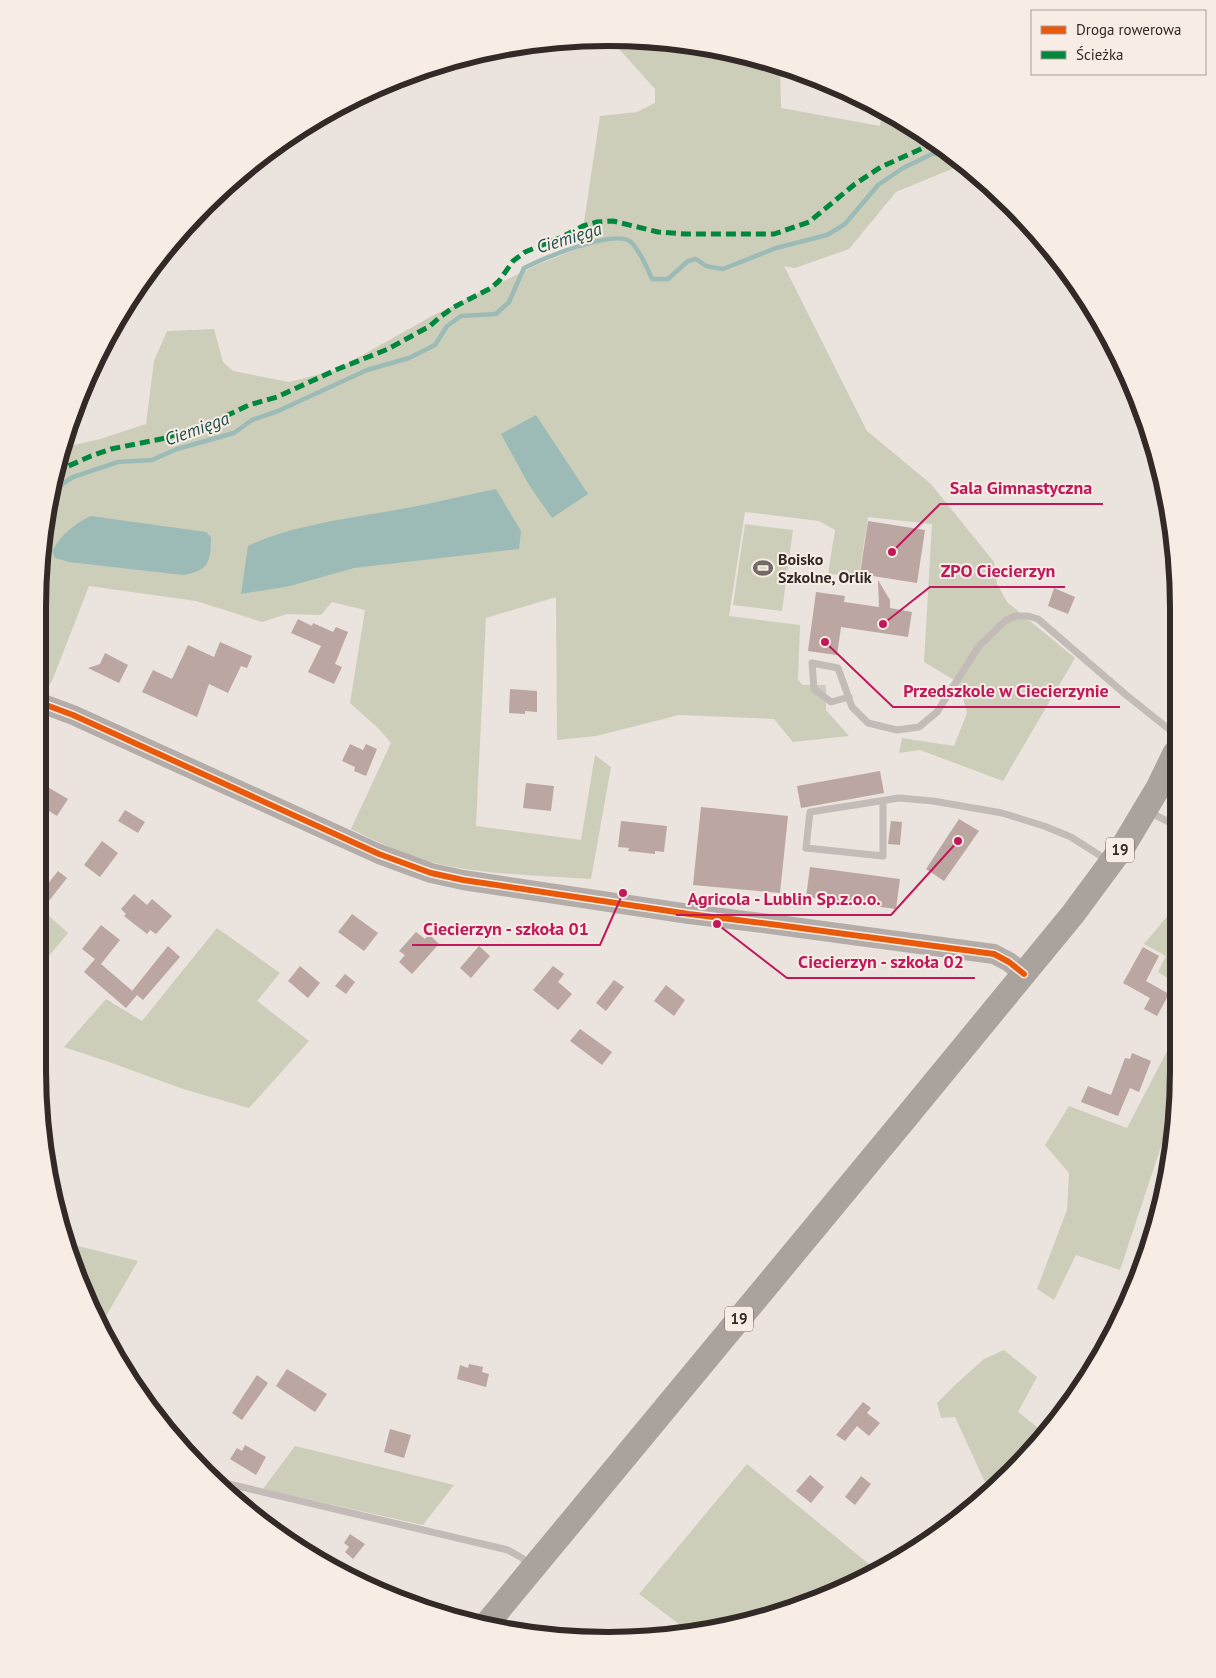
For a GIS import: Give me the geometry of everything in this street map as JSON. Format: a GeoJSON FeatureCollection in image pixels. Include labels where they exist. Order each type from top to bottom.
{"type":"FeatureCollection","features":[{"type":"Feature","properties":{"kind":"highway","name":"19"},"geometry":{"type":"LineString","coordinates":[[490,1619],[1024,974],[1110,864],[1146,810],[1170,763]]}},
{"type":"Feature","properties":{"kind":"street"},"geometry":{"type":"LineString","coordinates":[[46,705],[73,715],[379,854],[431,873],[463,880],[689,914],[985,953],[1000,957],[1024,974]]}},
{"type":"Feature","properties":{"kind":"lane"},"geometry":{"type":"LineString","coordinates":[[849,697],[831,702],[814,689],[812,663],[838,668],[849,697],[852,707],[868,723],[896,730],[918,727],[937,712],[979,646],[1005,621],[1015,616],[1032,616],[1038,619],[1170,730]]}},
{"type":"Feature","properties":{"kind":"lane"},"geometry":{"type":"LineString","coordinates":[[883,800],[883,856],[806,848],[810,812],[883,800],[899,798],[933,800],[1002,813],[1044,826],[1071,837],[1104,858],[1110,864]]}},
{"type":"Feature","properties":{"kind":"lane"},"geometry":{"type":"LineString","coordinates":[[1146,810],[1170,822]]}},
{"type":"Feature","properties":{"kind":"lane"},"geometry":{"type":"LineString","coordinates":[[230,1484],[508,1550],[522,1558],[532,1568]]}},
{"type":"Feature","properties":{"kind":"green space"},"geometry":{"type":"Polygon","coordinates":[[[617,46],[645,47],[718,57],[780,73],[781,108],[880,126],[881,118],[920,141],[956,167],[896,192],[849,249],[795,268],[784,266],[867,431],[931,484],[994,562],[997,584],[1007,602],[1075,658],[1003,781],[920,750],[899,753],[902,738],[954,746],[967,713],[959,683],[924,662],[932,524],[868,517],[859,576],[828,574],[835,530],[819,521],[745,512],[729,616],[800,625],[798,680],[803,685],[826,685],[826,710],[849,736],[793,742],[774,719],[679,715],[596,736],[557,740],[556,597],[486,618],[476,826],[581,840],[595,755],[611,767],[591,879],[481,871],[438,864],[400,852],[351,829],[391,743],[379,729],[350,703],[365,610],[332,602],[321,615],[287,614],[262,622],[196,601],[89,586],[52,681],[49,686],[46,686],[47,571],[57,498],[70,446],[100,439],[146,424],[154,361],[167,331],[214,329],[223,362],[233,371],[289,382],[336,370],[432,316],[539,264],[580,248],[600,116],[637,112],[655,103],[655,89],[617,46]]]}},
{"type":"Feature","properties":{"kind":"green space","name":"Boisko Szkolne, Orlik"},"geometry":{"type":"Polygon","coordinates":[[[745,524],[793,530],[782,611],[733,605],[745,524]]]}},
{"type":"Feature","properties":{"kind":"green space"},"geometry":{"type":"Polygon","coordinates":[[[46,913],[68,933],[46,959],[46,913]]]}},
{"type":"Feature","properties":{"kind":"green space"},"geometry":{"type":"Polygon","coordinates":[[[1170,913],[1170,979],[1158,972],[1166,956],[1144,944],[1170,913]]]}},
{"type":"Feature","properties":{"kind":"green space"},"geometry":{"type":"Polygon","coordinates":[[[217,928],[280,973],[257,1001],[309,1041],[249,1108],[183,1089],[64,1047],[106,999],[142,1021],[217,928]]]}},
{"type":"Feature","properties":{"kind":"green space"},"geometry":{"type":"Polygon","coordinates":[[[1170,1046],[1169,1107],[1166,1130],[1120,1270],[1076,1255],[1054,1300],[1037,1289],[1067,1210],[1069,1173],[1045,1145],[1069,1106],[1127,1128],[1170,1046]]]}},
{"type":"Feature","properties":{"kind":"green space"},"geometry":{"type":"Polygon","coordinates":[[[74,1245],[138,1261],[104,1319],[74,1245]]]}},
{"type":"Feature","properties":{"kind":"green space"},"geometry":{"type":"Polygon","coordinates":[[[1004,1350],[1037,1377],[1018,1412],[1040,1429],[1005,1467],[986,1485],[955,1417],[941,1418],[937,1403],[984,1359],[1004,1350]]]}},
{"type":"Feature","properties":{"kind":"green space"},"geometry":{"type":"Polygon","coordinates":[[[295,1446],[454,1485],[423,1525],[263,1489],[295,1446]]]}},
{"type":"Feature","properties":{"kind":"green space"},"geometry":{"type":"Polygon","coordinates":[[[747,1464],[871,1566],[823,1589],[789,1602],[753,1613],[683,1627],[639,1594],[747,1464]]]}},
{"type":"Feature","properties":{"kind":"water"},"geometry":{"type":"Polygon","coordinates":[[[536,415],[588,494],[552,518],[529,485],[501,434],[536,415]]]}},
{"type":"Feature","properties":{"kind":"water"},"geometry":{"type":"Polygon","coordinates":[[[496,489],[521,531],[519,549],[354,568],[290,586],[241,594],[248,546],[264,539],[299,528],[496,489]]]}},
{"type":"Feature","properties":{"kind":"water"},"geometry":{"type":"Polygon","coordinates":[[[91,516],[206,532],[211,537],[209,559],[203,568],[183,575],[69,562],[55,558],[52,551],[64,535],[79,522],[91,516]]]}},
{"type":"Feature","properties":{"kind":"building"},"geometry":{"type":"Polygon","coordinates":[[[868,521],[925,530],[917,583],[860,574],[868,521]]]}},
{"type":"Feature","properties":{"kind":"building"},"geometry":{"type":"Polygon","coordinates":[[[878,580],[890,600],[890,608],[912,612],[908,637],[841,627],[837,655],[808,651],[816,592],[845,596],[844,602],[879,607],[878,580]]]}},
{"type":"Feature","properties":{"kind":"building"},"geometry":{"type":"Polygon","coordinates":[[[1054,588],[1075,597],[1068,614],[1048,606],[1054,588]]]}},
{"type":"Feature","properties":{"kind":"building"},"geometry":{"type":"Polygon","coordinates":[[[298,619],[312,626],[313,623],[333,632],[336,627],[348,632],[335,664],[342,667],[334,684],[308,672],[321,646],[291,633],[298,619]]]}},
{"type":"Feature","properties":{"kind":"building"},"geometry":{"type":"Polygon","coordinates":[[[220,642],[252,656],[247,668],[241,666],[228,693],[209,684],[197,717],[142,692],[153,670],[172,679],[188,645],[214,657],[220,642]]]}},
{"type":"Feature","properties":{"kind":"building"},"geometry":{"type":"Polygon","coordinates":[[[105,653],[128,665],[119,683],[88,668],[100,664],[105,653]]]}},
{"type":"Feature","properties":{"kind":"building"},"geometry":{"type":"Polygon","coordinates":[[[510,689],[537,691],[537,712],[525,711],[525,714],[509,713],[510,689]]]}},
{"type":"Feature","properties":{"kind":"building"},"geometry":{"type":"Polygon","coordinates":[[[350,744],[363,750],[366,744],[377,749],[366,776],[354,771],[355,767],[342,761],[350,744]]]}},
{"type":"Feature","properties":{"kind":"building"},"geometry":{"type":"Polygon","coordinates":[[[880,771],[884,793],[801,808],[797,786],[880,771]]]}},
{"type":"Feature","properties":{"kind":"building"},"geometry":{"type":"Polygon","coordinates":[[[526,783],[554,786],[551,811],[523,808],[526,783]]]}},
{"type":"Feature","properties":{"kind":"building"},"geometry":{"type":"Polygon","coordinates":[[[46,786],[68,799],[57,816],[46,809],[46,786]]]}},
{"type":"Feature","properties":{"kind":"building"},"geometry":{"type":"Polygon","coordinates":[[[701,807],[788,816],[780,893],[693,885],[701,807]]]}},
{"type":"Feature","properties":{"kind":"building"},"geometry":{"type":"Polygon","coordinates":[[[125,810],[145,822],[138,833],[118,821],[125,810]]]}},
{"type":"Feature","properties":{"kind":"building"},"geometry":{"type":"Polygon","coordinates":[[[959,819],[979,831],[944,881],[926,869],[959,819]]]}},
{"type":"Feature","properties":{"kind":"building"},"geometry":{"type":"Polygon","coordinates":[[[621,821],[667,826],[664,852],[655,851],[655,854],[628,851],[629,848],[618,847],[621,821]]]}},
{"type":"Feature","properties":{"kind":"building"},"geometry":{"type":"Polygon","coordinates":[[[891,821],[902,822],[900,845],[888,844],[891,821]]]}},
{"type":"Feature","properties":{"kind":"building"},"geometry":{"type":"Polygon","coordinates":[[[102,841],[118,853],[100,877],[84,865],[102,841]]]}},
{"type":"Feature","properties":{"kind":"building"},"geometry":{"type":"Polygon","coordinates":[[[810,867],[900,879],[896,909],[806,897],[810,867]]]}},
{"type":"Feature","properties":{"kind":"building"},"geometry":{"type":"Polygon","coordinates":[[[58,871],[67,878],[48,902],[46,900],[46,886],[58,871]]]}},
{"type":"Feature","properties":{"kind":"building"},"geometry":{"type":"Polygon","coordinates":[[[134,894],[147,905],[152,899],[172,916],[156,934],[150,930],[147,934],[124,916],[126,914],[121,909],[134,894]]]}},
{"type":"Feature","properties":{"kind":"building"},"geometry":{"type":"Polygon","coordinates":[[[352,914],[378,933],[364,951],[338,932],[352,914]]]}},
{"type":"Feature","properties":{"kind":"building"},"geometry":{"type":"Polygon","coordinates":[[[101,925],[120,940],[101,964],[137,995],[126,1008],[84,972],[95,959],[82,949],[101,925]]]}},
{"type":"Feature","properties":{"kind":"building"},"geometry":{"type":"Polygon","coordinates":[[[416,932],[425,939],[429,934],[439,944],[412,974],[399,962],[405,955],[399,951],[416,932]]]}},
{"type":"Feature","properties":{"kind":"building"},"geometry":{"type":"Polygon","coordinates":[[[168,946],[180,957],[143,1000],[132,991],[168,946]]]}},
{"type":"Feature","properties":{"kind":"building"},"geometry":{"type":"Polygon","coordinates":[[[479,946],[490,956],[471,978],[460,968],[479,946]]]}},
{"type":"Feature","properties":{"kind":"building"},"geometry":{"type":"Polygon","coordinates":[[[1143,947],[1159,956],[1146,981],[1169,994],[1157,1016],[1144,1009],[1150,998],[1123,983],[1143,947]]]}},
{"type":"Feature","properties":{"kind":"building"},"geometry":{"type":"Polygon","coordinates":[[[300,966],[320,983],[308,998],[288,981],[300,966]]]}},
{"type":"Feature","properties":{"kind":"building"},"geometry":{"type":"Polygon","coordinates":[[[553,966],[564,974],[558,982],[572,994],[558,1010],[533,990],[553,966]]]}},
{"type":"Feature","properties":{"kind":"building"},"geometry":{"type":"Polygon","coordinates":[[[345,974],[355,982],[346,994],[335,986],[345,974]]]}},
{"type":"Feature","properties":{"kind":"building"},"geometry":{"type":"Polygon","coordinates":[[[614,980],[624,987],[606,1011],[596,1003],[614,980]]]}},
{"type":"Feature","properties":{"kind":"building"},"geometry":{"type":"Polygon","coordinates":[[[666,985],[685,1000],[674,1016],[654,1001],[666,985]]]}},
{"type":"Feature","properties":{"kind":"building"},"geometry":{"type":"Polygon","coordinates":[[[580,1029],[612,1052],[602,1065],[570,1041],[580,1029]]]}},
{"type":"Feature","properties":{"kind":"building"},"geometry":{"type":"Polygon","coordinates":[[[1132,1053],[1151,1061],[1139,1092],[1130,1088],[1118,1116],[1081,1102],[1088,1086],[1111,1095],[1125,1058],[1130,1059],[1132,1053]]]}},
{"type":"Feature","properties":{"kind":"building"},"geometry":{"type":"Polygon","coordinates":[[[469,1364],[483,1367],[482,1372],[489,1374],[486,1387],[457,1379],[460,1365],[468,1368],[469,1364]]]}},
{"type":"Feature","properties":{"kind":"building"},"geometry":{"type":"Polygon","coordinates":[[[287,1369],[327,1394],[315,1412],[276,1386],[287,1369]]]}},
{"type":"Feature","properties":{"kind":"building"},"geometry":{"type":"Polygon","coordinates":[[[257,1375],[268,1383],[242,1420],[232,1413],[257,1375]]]}},
{"type":"Feature","properties":{"kind":"building"},"geometry":{"type":"Polygon","coordinates":[[[863,1402],[871,1408],[867,1413],[880,1423],[869,1436],[857,1426],[845,1441],[836,1435],[863,1402]]]}},
{"type":"Feature","properties":{"kind":"building"},"geometry":{"type":"Polygon","coordinates":[[[390,1429],[411,1435],[404,1458],[384,1452],[390,1429]]]}},
{"type":"Feature","properties":{"kind":"building"},"geometry":{"type":"Polygon","coordinates":[[[245,1445],[266,1457],[256,1475],[230,1459],[237,1448],[242,1451],[245,1445]]]}},
{"type":"Feature","properties":{"kind":"building"},"geometry":{"type":"Polygon","coordinates":[[[810,1475],[824,1487],[811,1503],[796,1491],[810,1475]]]}},
{"type":"Feature","properties":{"kind":"building"},"geometry":{"type":"Polygon","coordinates":[[[861,1476],[871,1484],[855,1505],[845,1497],[861,1476]]]}},
{"type":"Feature","properties":{"kind":"building"},"geometry":{"type":"Polygon","coordinates":[[[350,1534],[365,1544],[353,1559],[345,1552],[349,1547],[344,1543],[350,1534]]]}},
{"type":"Feature","properties":{"kind":"waterway","name":"Ciemięga"},"geometry":{"type":"LineString","coordinates":[[60,486],[73,477],[118,462],[152,460],[177,449],[234,433],[252,420],[278,411],[367,370],[409,358],[435,345],[447,326],[461,316],[496,314],[509,302],[524,268],[546,258],[578,246],[610,239],[623,239],[634,245],[652,279],[668,279],[688,261],[696,259],[706,266],[723,269],[776,248],[827,235],[845,224],[878,185],[903,168],[937,153]]}},
{"type":"Feature","properties":{"kind":"marked path"},"geometry":{"type":"LineString","coordinates":[[64,468],[111,449],[161,439],[205,426],[249,405],[277,397],[388,349],[430,326],[454,307],[491,288],[499,281],[513,261],[525,252],[583,226],[597,222],[613,221],[658,232],[686,234],[774,234],[809,222],[855,184],[881,167],[927,146]]}},
{"type":"Feature","properties":{"kind":"cycle path"},"geometry":{"type":"LineString","coordinates":[[46,705],[73,715],[379,854],[431,873],[463,880],[689,914],[994,954],[1009,962],[1024,974]]}},
{"type":"Feature","properties":{"kind":"place","name":"Sala Gimnastyczna"},"geometry":{"type":"Point","coordinates":[892,552]}},
{"type":"Feature","properties":{"kind":"place","name":"Boisko Szkolne, Orlik"},"geometry":{"type":"Point","coordinates":[763,568]}},
{"type":"Feature","properties":{"kind":"place","name":"ZPO Ciecierzyn"},"geometry":{"type":"Point","coordinates":[883,624]}},
{"type":"Feature","properties":{"kind":"place","name":"Przedszkole w Ciecierzynie"},"geometry":{"type":"Point","coordinates":[825,642]}},
{"type":"Feature","properties":{"kind":"place","name":"Agricola - Lublin Sp.z.o.o."},"geometry":{"type":"Point","coordinates":[958,841]}},
{"type":"Feature","properties":{"kind":"place","name":"Ciecierzyn - szkoła 01"},"geometry":{"type":"Point","coordinates":[623,893]}},
{"type":"Feature","properties":{"kind":"place","name":"Ciecierzyn - szkoła 02"},"geometry":{"type":"Point","coordinates":[717,924]}}]}
